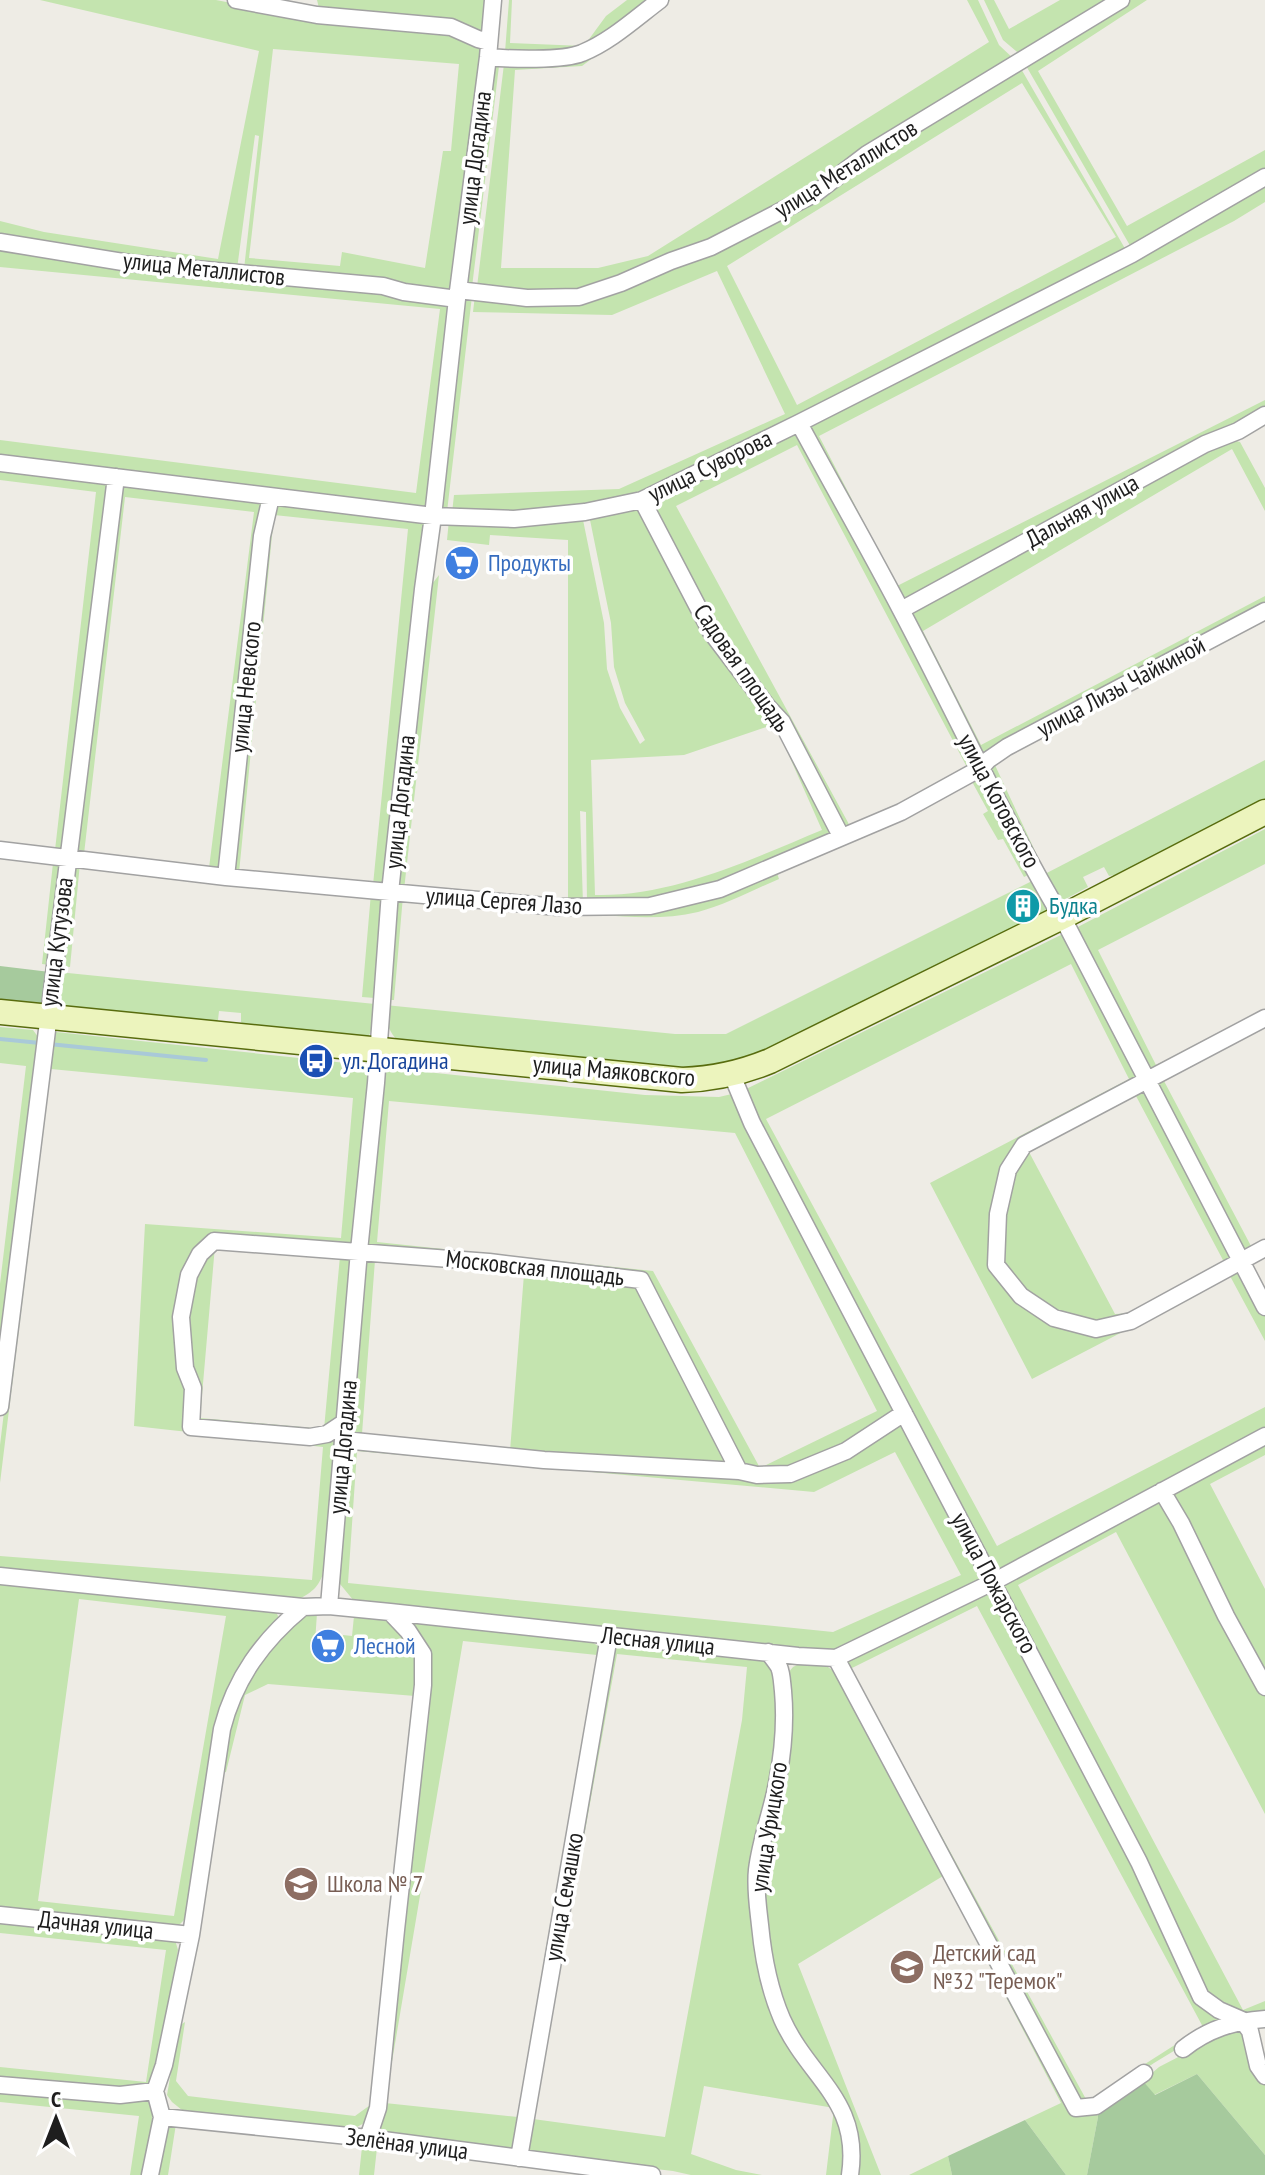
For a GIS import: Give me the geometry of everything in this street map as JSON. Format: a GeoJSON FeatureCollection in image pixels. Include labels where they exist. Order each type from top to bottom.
{"type":"FeatureCollection","features":[{"type":"Feature","properties":{"kind":"main road","name":"улица Маяковского"},"geometry":{"type":"LineString","coordinates":[[0,1012],[682,1080],[707,1079],[732,1075],[770,1061],[1062,917],[1265,812]]}},
{"type":"Feature","properties":{"kind":"street"},"geometry":{"type":"LineString","coordinates":[[236,0],[317,15],[451,27],[478,39],[489,50],[548,58],[580,54],[609,38],[660,0]]}},
{"type":"Feature","properties":{"kind":"street","name":"улица Догадина"},"geometry":{"type":"LineString","coordinates":[[329,1606],[390,892],[493,0]]}},
{"type":"Feature","properties":{"kind":"street","name":"улица Металлистов"},"geometry":{"type":"LineString","coordinates":[[0,242],[129,263],[383,286],[404,292],[527,298],[579,297],[711,247],[816,193],[867,154],[1121,0]]}},
{"type":"Feature","properties":{"kind":"street","name":"улица Суворова"},"geometry":{"type":"LineString","coordinates":[[0,463],[433,516],[514,519],[585,512],[642,500],[1132,254],[1265,177]]}},
{"type":"Feature","properties":{"kind":"street","name":"Дальняя улица"},"geometry":{"type":"LineString","coordinates":[[901,610],[1205,444],[1238,431],[1265,415]]}},
{"type":"Feature","properties":{"kind":"street","name":"улица Котовского"},"geometry":{"type":"LineString","coordinates":[[799,423],[901,610],[1265,1307]]}},
{"type":"Feature","properties":{"kind":"street","name":"улица Кутузова"},"geometry":{"type":"LineString","coordinates":[[0,1407],[116,477]]}},
{"type":"Feature","properties":{"kind":"street","name":"улица Невского"},"geometry":{"type":"LineString","coordinates":[[226,877],[262,536],[271,497]]}},
{"type":"Feature","properties":{"kind":"street","name":"Садовая площадь"},"geometry":{"type":"LineString","coordinates":[[642,500],[711,632],[782,722],[841,836]]}},
{"type":"Feature","properties":{"kind":"street","name":"улица Лизы Чайкиной"},"geometry":{"type":"LineString","coordinates":[[981,768],[1007,747],[1265,611]]}},
{"type":"Feature","properties":{"kind":"street","name":"улица Сергея Лазо"},"geometry":{"type":"LineString","coordinates":[[0,850],[226,877],[558,907],[650,906],[720,889],[901,812],[981,768]]}},
{"type":"Feature","properties":{"kind":"street"},"geometry":{"type":"LineString","coordinates":[[1265,1018],[1024,1145],[1008,1170],[998,1214],[996,1265],[1021,1296],[1054,1318],[1096,1329],[1131,1321],[1265,1248]]}},
{"type":"Feature","properties":{"kind":"street","name":"улица Пожарского"},"geometry":{"type":"LineString","coordinates":[[732,1075],[752,1123],[1139,1862],[1201,1997],[1219,2010],[1242,2020]]}},
{"type":"Feature","properties":{"kind":"street"},"geometry":{"type":"LineString","coordinates":[[345,1422],[327,1434],[310,1437],[191,1427],[193,1388],[185,1368],[181,1317],[189,1275],[200,1254],[214,1241],[359,1251]]}},
{"type":"Feature","properties":{"kind":"street","name":"Московская площадь"},"geometry":{"type":"LineString","coordinates":[[359,1251],[641,1280],[739,1471]]}},
{"type":"Feature","properties":{"kind":"street"},"geometry":{"type":"LineString","coordinates":[[344,1440],[544,1460],[739,1471],[757,1475],[790,1474],[846,1451],[904,1413]]}},
{"type":"Feature","properties":{"kind":"street","name":"Лесная улица"},"geometry":{"type":"LineString","coordinates":[[0,1576],[836,1658],[993,1582],[1265,1436]]}},
{"type":"Feature","properties":{"kind":"street"},"geometry":{"type":"LineString","coordinates":[[1162,1491],[1265,1687]]}},
{"type":"Feature","properties":{"kind":"street"},"geometry":{"type":"LineString","coordinates":[[150,2175],[162,2117],[155,2091],[164,2065],[191,1935],[226,1712],[238,1683],[258,1652],[303,1607]]}},
{"type":"Feature","properties":{"kind":"street"},"geometry":{"type":"LineString","coordinates":[[368,2138],[378,2108],[423,1685],[423,1654],[408,1631],[390,1612]]}},
{"type":"Feature","properties":{"kind":"street","name":"улица Семашко"},"geometry":{"type":"LineString","coordinates":[[519,2158],[609,1636]]}},
{"type":"Feature","properties":{"kind":"street","name":"улица Урицкого"},"geometry":{"type":"LineString","coordinates":[[768,1652],[780,1669],[784,1702],[776,1792],[757,1871],[761,1944],[769,1982],[783,2020],[815,2071],[839,2101],[847,2119],[852,2139],[850,2175]]}},
{"type":"Feature","properties":{"kind":"street"},"geometry":{"type":"LineString","coordinates":[[780,1669],[798,1656]]}},
{"type":"Feature","properties":{"kind":"street"},"geometry":{"type":"LineString","coordinates":[[836,1658],[1076,2108],[1096,2106],[1144,2073]]}},
{"type":"Feature","properties":{"kind":"street","name":"Дачная улица"},"geometry":{"type":"LineString","coordinates":[[0,1915],[191,1935]]}},
{"type":"Feature","properties":{"kind":"street"},"geometry":{"type":"LineString","coordinates":[[1183,2049],[1200,2036],[1242,2020],[1265,2019]]}},
{"type":"Feature","properties":{"kind":"street"},"geometry":{"type":"LineString","coordinates":[[1242,2020],[1250,2031],[1258,2066],[1265,2076]]}},
{"type":"Feature","properties":{"kind":"street"},"geometry":{"type":"LineString","coordinates":[[0,2085],[120,2095],[155,2091]]}},
{"type":"Feature","properties":{"kind":"street","name":"Зелёная улица"},"geometry":{"type":"LineString","coordinates":[[162,2117],[368,2138],[652,2175]]}},
{"type":"Feature","properties":{"kind":"green space"},"geometry":{"type":"Polygon","coordinates":[[[40,0],[216,0],[318,20],[450,31],[477,44],[482,53],[452,286],[446,292],[244,269],[259,136],[255,135],[237,269],[0,240],[0,221],[44,232],[218,259],[259,51],[40,0]],[[273,49],[249,258],[340,266],[342,252],[425,268],[443,151],[451,151],[459,64],[273,49]]]}},
{"type":"Feature","properties":{"kind":"green space"},"geometry":{"type":"Polygon","coordinates":[[[317,0],[488,0],[486,27],[478,32],[320,12],[317,0]]]}},
{"type":"Feature","properties":{"kind":"green space"},"geometry":{"type":"Polygon","coordinates":[[[509,0],[512,0],[510,43],[584,46],[606,16],[627,0],[653,0],[579,50],[505,52],[509,0]]]}},
{"type":"Feature","properties":{"kind":"green space"},"geometry":{"type":"Polygon","coordinates":[[[663,0],[670,0],[582,66],[515,70],[501,268],[598,268],[648,256],[989,42],[967,0],[978,0],[999,45],[1016,61],[814,190],[710,243],[579,293],[528,293],[477,287],[504,64],[581,59],[663,0]]]}},
{"type":"Feature","properties":{"kind":"green space"},"geometry":{"type":"Polygon","coordinates":[[[984,0],[994,0],[1009,29],[1060,0],[1113,0],[1022,56],[1003,40],[984,0]]]}},
{"type":"Feature","properties":{"kind":"green space"},"geometry":{"type":"Polygon","coordinates":[[[1127,0],[1147,0],[1038,71],[1127,226],[1265,150],[1265,172],[1132,249],[1025,64],[1127,0]]]}},
{"type":"Feature","properties":{"kind":"green space"},"geometry":{"type":"Polygon","coordinates":[[[499,66],[472,287],[465,284],[492,68],[499,66]]]}},
{"type":"Feature","properties":{"kind":"green space"},"geometry":{"type":"Polygon","coordinates":[[[1020,67],[1127,252],[640,496],[584,507],[512,514],[452,513],[454,495],[619,489],[785,414],[717,271],[612,315],[473,312],[475,295],[527,301],[623,286],[869,157],[1020,67]],[[1022,83],[727,266],[797,405],[1116,237],[1022,83]]]}},
{"type":"Feature","properties":{"kind":"green space"},"geometry":{"type":"Polygon","coordinates":[[[1265,183],[1265,202],[1234,221],[819,436],[897,586],[1265,400],[1265,411],[901,603],[806,431],[811,422],[1265,183]]]}},
{"type":"Feature","properties":{"kind":"green space"},"geometry":{"type":"Polygon","coordinates":[[[0,246],[383,290],[446,301],[450,307],[428,506],[420,511],[0,458],[0,440],[416,493],[440,309],[0,267],[0,246]]]}},
{"type":"Feature","properties":{"kind":"green space"},"geometry":{"type":"Polygon","coordinates":[[[472,296],[447,512],[439,508],[464,297],[472,296]]]}},
{"type":"Feature","properties":{"kind":"green space"},"geometry":{"type":"Polygon","coordinates":[[[800,431],[976,768],[969,771],[797,445],[676,506],[851,828],[843,832],[784,721],[713,631],[647,501],[800,431]]]}},
{"type":"Feature","properties":{"kind":"green space"},"geometry":{"type":"Polygon","coordinates":[[[1229,439],[1240,442],[1265,488],[1265,511],[1232,449],[923,631],[981,745],[1265,596],[1265,606],[981,760],[905,611],[1229,439]]]}},
{"type":"Feature","properties":{"kind":"green space"},"geometry":{"type":"Polygon","coordinates":[[[0,467],[113,480],[63,855],[55,850],[96,492],[0,480],[0,467]]]}},
{"type":"Feature","properties":{"kind":"green space"},"geometry":{"type":"Polygon","coordinates":[[[119,481],[268,500],[223,874],[71,856],[119,481]],[[125,497],[84,854],[209,868],[254,512],[125,497]]]}},
{"type":"Feature","properties":{"kind":"green space"},"geometry":{"type":"Polygon","coordinates":[[[274,501],[422,519],[426,524],[385,889],[229,875],[274,501]],[[274,515],[239,873],[373,885],[408,529],[274,515]]]}},
{"type":"Feature","properties":{"kind":"green space"},"geometry":{"type":"Polygon","coordinates":[[[640,504],[709,634],[779,723],[836,834],[720,886],[649,903],[587,904],[586,812],[580,811],[583,904],[408,891],[568,902],[568,540],[490,535],[489,545],[447,540],[449,520],[514,523],[582,515],[604,623],[607,669],[620,708],[640,744],[645,740],[625,703],[614,667],[611,623],[589,515],[640,504]],[[775,724],[684,755],[591,760],[595,895],[653,890],[682,883],[740,864],[822,830],[775,724]]]}},
{"type":"Feature","properties":{"kind":"green space"},"geometry":{"type":"Polygon","coordinates":[[[439,575],[404,890],[396,890],[429,588],[439,575]]]}},
{"type":"Feature","properties":{"kind":"green space"},"geometry":{"type":"Polygon","coordinates":[[[1265,614],[1265,621],[994,763],[1043,868],[1039,870],[986,767],[1265,614]]]}},
{"type":"Feature","properties":{"kind":"green space"},"geometry":{"type":"Polygon","coordinates":[[[1265,760],[1265,804],[1133,872],[1109,876],[1104,867],[1083,877],[1088,887],[1062,901],[1054,900],[1041,876],[1265,760]]]}},
{"type":"Feature","properties":{"kind":"green space"},"geometry":{"type":"Polygon","coordinates":[[[978,773],[1032,873],[1024,877],[1003,839],[998,840],[983,814],[988,811],[970,778],[777,873],[779,879],[708,909],[663,917],[554,911],[650,910],[978,773]]]}},
{"type":"Feature","properties":{"kind":"green space"},"geometry":{"type":"Polygon","coordinates":[[[1265,829],[1265,864],[1098,950],[1156,1065],[1265,1010],[1265,1015],[1150,1077],[1074,929],[1265,829]]]}},
{"type":"Feature","properties":{"kind":"green space"},"geometry":{"type":"Polygon","coordinates":[[[63,862],[50,965],[42,964],[53,863],[63,862]]]}},
{"type":"Feature","properties":{"kind":"green space"},"geometry":{"type":"Polygon","coordinates":[[[70,862],[80,863],[70,967],[58,966],[70,862]]]}},
{"type":"Feature","properties":{"kind":"green space"},"geometry":{"type":"Polygon","coordinates":[[[1036,879],[1049,903],[1049,915],[774,1052],[708,1072],[402,1045],[387,1022],[385,1005],[675,1034],[726,1034],[1036,879]]]}},
{"type":"Feature","properties":{"kind":"green space"},"geometry":{"type":"Polygon","coordinates":[[[371,893],[385,894],[375,998],[362,997],[371,893]]]}},
{"type":"Feature","properties":{"kind":"green space"},"geometry":{"type":"Polygon","coordinates":[[[396,895],[403,896],[394,1000],[386,1000],[396,895]]]}},
{"type":"Feature","properties":{"kind":"green space"},"geometry":{"type":"Polygon","coordinates":[[[1067,932],[1141,1078],[1021,1142],[993,1266],[1020,1299],[1095,1333],[1241,1265],[1265,1313],[1265,1341],[1230,1276],[1032,1379],[930,1183],[1129,1079],[1071,964],[766,1119],[997,1546],[1265,1407],[1265,1432],[994,1574],[742,1091],[1067,932]]]}},
{"type":"Feature","properties":{"kind":"green space"},"geometry":{"type":"Polygon","coordinates":[[[0,966],[50,972],[47,999],[41,1009],[0,1005],[0,966]]]}},
{"type":"Feature","properties":{"kind":"green space"},"geometry":{"type":"Polygon","coordinates":[[[58,972],[375,1004],[372,1030],[365,1042],[250,1030],[241,1022],[241,1013],[219,1011],[218,1020],[207,1026],[58,1011],[58,972]]]}},
{"type":"Feature","properties":{"kind":"green space"},"geometry":{"type":"Polygon","coordinates":[[[1265,1024],[1164,1081],[1251,1246],[1265,1239],[1265,1244],[1244,1257],[1152,1082],[1265,1024]]]}},
{"type":"Feature","properties":{"kind":"green space"},"geometry":{"type":"Polygon","coordinates":[[[0,1027],[33,1030],[41,1041],[0,1357],[0,1284],[26,1066],[0,1063],[0,1027]]]}},
{"type":"Feature","properties":{"kind":"green space"},"geometry":{"type":"Polygon","coordinates":[[[56,1032],[365,1065],[370,1074],[325,1568],[316,1587],[297,1600],[0,1569],[0,1556],[312,1580],[323,1447],[134,1426],[145,1224],[341,1238],[353,1098],[51,1069],[0,1483],[0,1445],[49,1042],[56,1032]],[[215,1246],[200,1418],[324,1429],[340,1256],[215,1246]]]}},
{"type":"Feature","properties":{"kind":"green space"},"geometry":{"type":"Polygon","coordinates":[[[388,1068],[645,1095],[719,1097],[736,1093],[897,1410],[844,1448],[788,1471],[742,1467],[644,1276],[366,1247],[382,1074],[388,1068]],[[389,1101],[377,1242],[653,1271],[760,1468],[877,1411],[735,1133],[389,1101]]]}},
{"type":"Feature","properties":{"kind":"green space"},"geometry":{"type":"Polygon","coordinates":[[[1146,1086],[1238,1260],[1129,1318],[1095,1325],[1056,1315],[1024,1294],[1000,1265],[1010,1172],[1026,1147],[1146,1086]],[[1136,1096],[1029,1152],[1115,1314],[1133,1313],[1224,1262],[1136,1096]]]}},
{"type":"Feature","properties":{"kind":"green space"},"geometry":{"type":"Polygon","coordinates":[[[365,1255],[639,1283],[734,1467],[545,1457],[351,1436],[365,1255]],[[375,1260],[362,1434],[510,1451],[524,1274],[375,1260]]]}},
{"type":"Feature","properties":{"kind":"green space"},"geometry":{"type":"Polygon","coordinates":[[[902,1418],[985,1578],[849,1644],[834,1650],[815,1652],[354,1601],[340,1584],[338,1569],[351,1444],[790,1477],[902,1418]],[[357,1451],[348,1583],[833,1632],[961,1575],[895,1452],[814,1492],[357,1451]]]}},
{"type":"Feature","properties":{"kind":"green space"},"geometry":{"type":"Polygon","coordinates":[[[1265,1442],[1265,1455],[1210,1484],[1265,1589],[1265,1679],[1169,1492],[1265,1442]]]}},
{"type":"Feature","properties":{"kind":"green space"},"geometry":{"type":"Polygon","coordinates":[[[1160,1497],[1265,1692],[1265,1814],[1116,1532],[1018,1585],[1243,2010],[1265,2001],[1265,2015],[1241,2017],[1203,1994],[999,1585],[1160,1497]]]}},
{"type":"Feature","properties":{"kind":"green space"},"geometry":{"type":"Polygon","coordinates":[[[0,1582],[276,1611],[279,1619],[242,1661],[218,1711],[185,1919],[179,1925],[0,1909],[0,1582]],[[79,1599],[38,1901],[174,1916],[226,1616],[79,1599]]]}},
{"type":"Feature","properties":{"kind":"green space"},"geometry":{"type":"Polygon","coordinates":[[[991,1589],[1136,1863],[1199,1999],[1217,2015],[1231,2021],[1199,2033],[1096,2102],[1078,2104],[847,1671],[846,1660],[991,1589]],[[977,1606],[850,1669],[1087,2101],[1203,2027],[977,1606]]]}},
{"type":"Feature","properties":{"kind":"green space"},"geometry":{"type":"Polygon","coordinates":[[[309,1612],[317,1613],[314,1657],[341,1659],[343,1635],[352,1636],[354,1616],[385,1619],[394,1624],[418,1663],[415,1696],[268,1684],[245,1695],[226,1772],[222,1773],[229,1729],[249,1679],[269,1648],[309,1612]]]}},
{"type":"Feature","properties":{"kind":"green space"},"geometry":{"type":"Polygon","coordinates":[[[408,1622],[589,1640],[598,1646],[602,1654],[515,2150],[378,2133],[429,1685],[408,1622]],[[463,1641],[385,2103],[518,2117],[597,1655],[463,1641]]]}},
{"type":"Feature","properties":{"kind":"green space"},"geometry":{"type":"Polygon","coordinates":[[[620,1645],[758,1656],[768,1660],[774,1671],[779,1731],[759,1832],[764,1985],[835,2103],[846,2138],[844,2175],[826,2175],[834,2108],[704,2086],[691,2154],[736,2170],[762,2175],[691,2175],[525,2154],[612,1650],[620,1645]],[[617,1654],[533,2119],[665,2137],[742,1720],[747,1667],[617,1654]]]}},
{"type":"Feature","properties":{"kind":"green space"},"geometry":{"type":"Polygon","coordinates":[[[801,1663],[825,1665],[835,1672],[1074,2112],[1097,2110],[1087,2175],[1066,2175],[1025,2120],[1061,2103],[943,1876],[798,1964],[881,2175],[856,2175],[826,2077],[792,2022],[777,1987],[769,1949],[762,1877],[788,1673],[801,1663]]]}},
{"type":"Feature","properties":{"kind":"green space"},"geometry":{"type":"Polygon","coordinates":[[[0,1922],[175,1940],[178,1950],[159,2062],[147,2086],[120,2089],[0,2079],[0,2067],[146,2082],[166,1950],[0,1933],[0,1922]]]}},
{"type":"Feature","properties":{"kind":"green space"},"geometry":{"type":"Polygon","coordinates":[[[185,2022],[176,2081],[188,2096],[355,2116],[373,2103],[366,2122],[357,2127],[331,2128],[187,2114],[167,2095],[179,2026],[185,2022]]]}},
{"type":"Feature","properties":{"kind":"green space"},"geometry":{"type":"Polygon","coordinates":[[[1240,2025],[1265,2082],[1265,2155],[1197,2074],[1154,2095],[1143,2081],[1159,2067],[1240,2025]]]}},
{"type":"Feature","properties":{"kind":"green space"},"geometry":{"type":"Polygon","coordinates":[[[1197,2074],[1265,2155],[1265,2175],[1087,2175],[1097,2110],[1143,2081],[1155,2095],[1197,2074]]]}},
{"type":"Feature","properties":{"kind":"green space"},"geometry":{"type":"Polygon","coordinates":[[[0,2088],[143,2098],[152,2102],[150,2142],[143,2175],[130,2175],[139,2116],[0,2102],[0,2088]]]}},
{"type":"Feature","properties":{"kind":"green space"},"geometry":{"type":"Polygon","coordinates":[[[1025,2120],[1066,2175],[952,2175],[948,2156],[1025,2120]]]}},
{"type":"Feature","properties":{"kind":"green space"},"geometry":{"type":"Polygon","coordinates":[[[168,2124],[176,2124],[168,2175],[157,2175],[168,2124]]]}},
{"type":"Feature","properties":{"kind":"green space"},"geometry":{"type":"Polygon","coordinates":[[[362,2147],[377,2148],[374,2175],[359,2175],[362,2147]]]}},
{"type":"Feature","properties":{"kind":"green space"},"geometry":{"type":"Polygon","coordinates":[[[948,2156],[952,2175],[909,2175],[948,2156]]]}},
{"type":"Feature","properties":{"kind":"waterway"},"geometry":{"type":"LineString","coordinates":[[0,1039],[40,1043]]}},
{"type":"Feature","properties":{"kind":"waterway"},"geometry":{"type":"LineString","coordinates":[[49,1044],[206,1060]]}},
{"type":"Feature","properties":{"kind":"place","name":"Продукты"},"geometry":{"type":"Point","coordinates":[462,563]}},
{"type":"Feature","properties":{"kind":"place","name":"Будка"},"geometry":{"type":"Point","coordinates":[1023,906]}},
{"type":"Feature","properties":{"kind":"place","name":"ул. Догадина"},"geometry":{"type":"Point","coordinates":[316,1061]}},
{"type":"Feature","properties":{"kind":"place","name":"Лесной"},"geometry":{"type":"Point","coordinates":[328,1646]}},
{"type":"Feature","properties":{"kind":"place","name":"Школа № 7"},"geometry":{"type":"Point","coordinates":[301,1884]}},
{"type":"Feature","properties":{"kind":"place","name":"Детский сад №32 \"Теремок\""},"geometry":{"type":"Point","coordinates":[907,1967]}}]}
